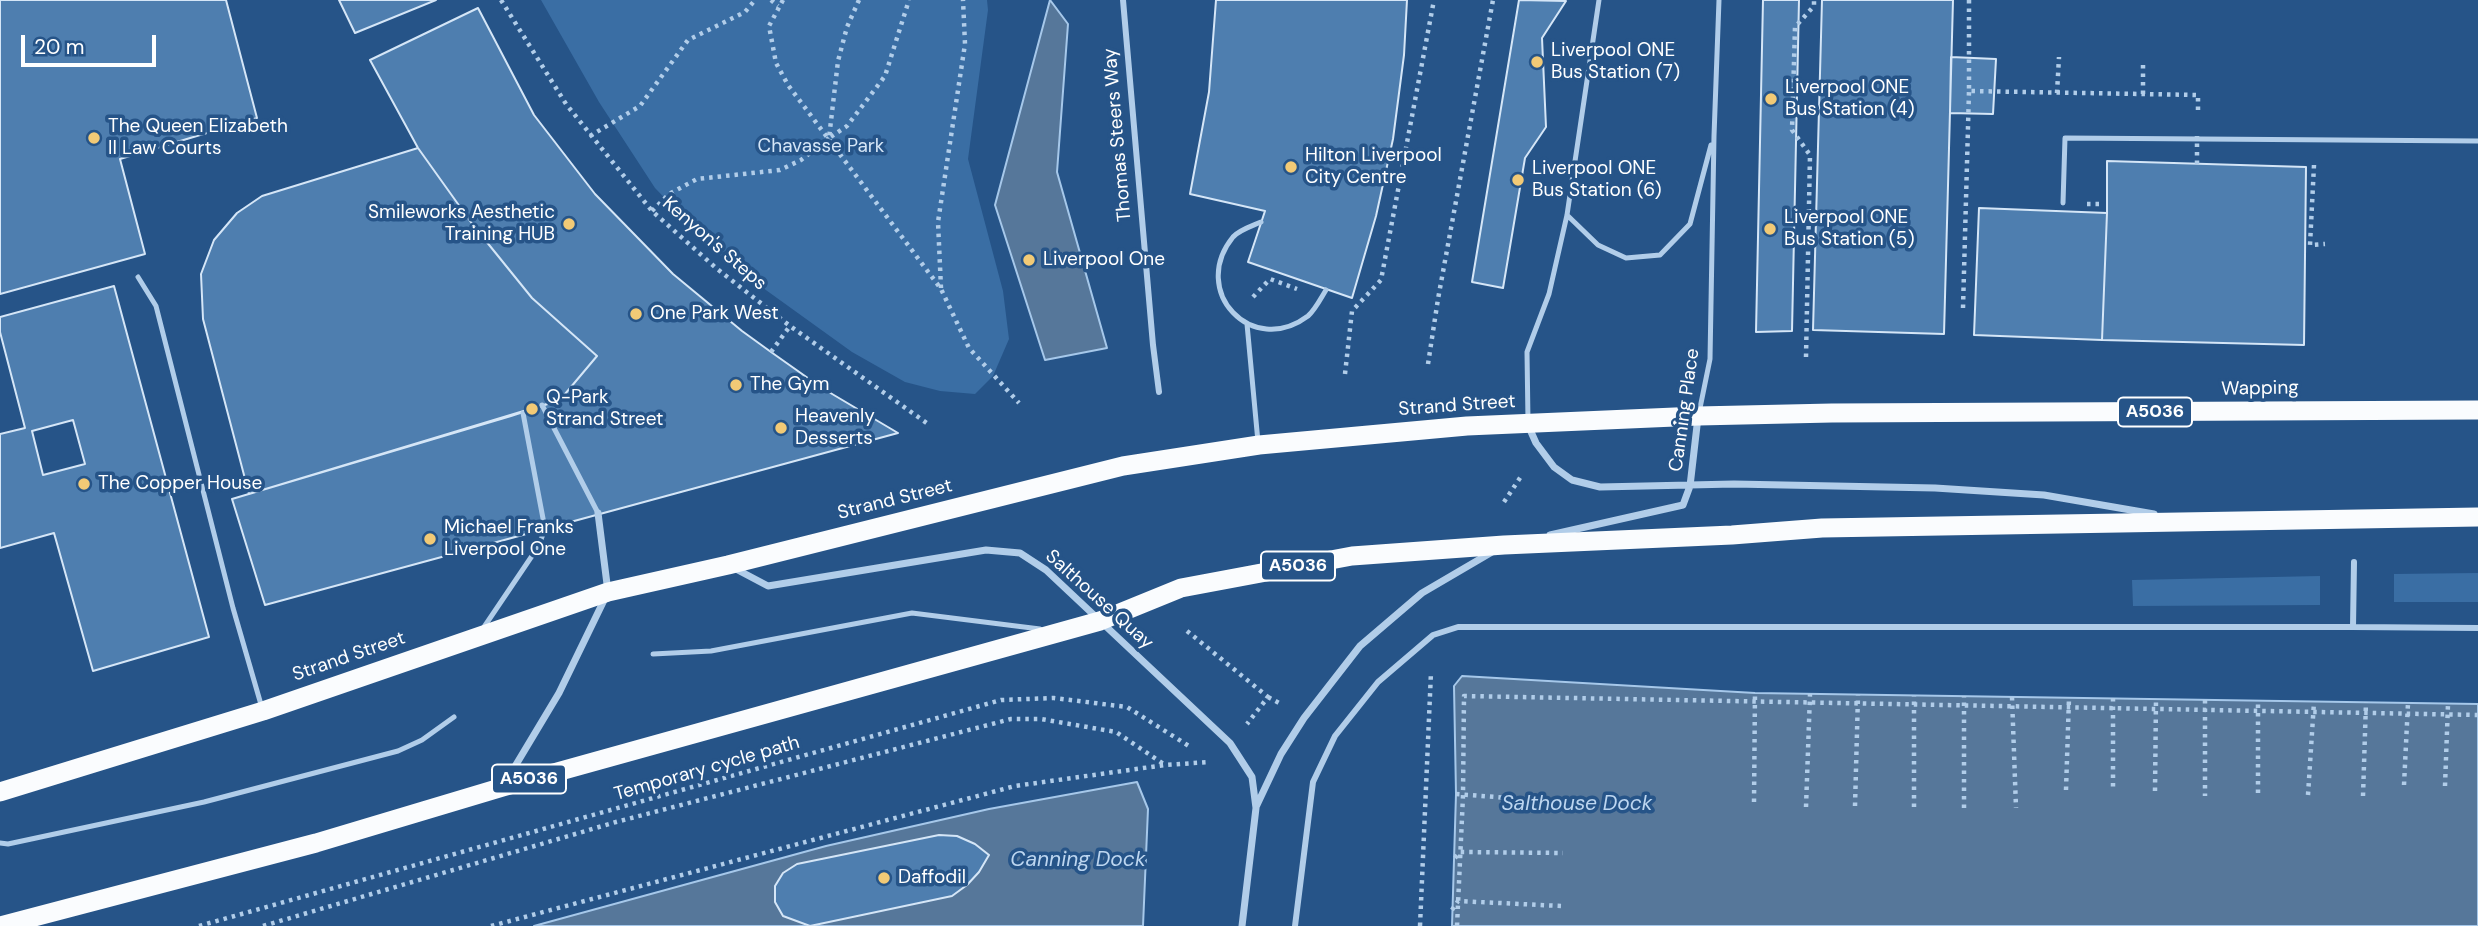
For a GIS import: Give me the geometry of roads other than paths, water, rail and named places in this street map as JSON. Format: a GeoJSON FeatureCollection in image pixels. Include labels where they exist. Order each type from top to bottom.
{"type":"FeatureCollection","features":[{"type":"Feature","properties":{"kind":"highway","name":"Wapping"},"geometry":{"type":"LineString","coordinates":[[1832,413],[2478,410]]}},
{"type":"Feature","properties":{"kind":"highway","name":"Strand Street"},"geometry":{"type":"LineString","coordinates":[[0,792],[263,711],[608,592],[1123,466],[1259,445],[1467,426],[1832,413]]}},
{"type":"Feature","properties":{"kind":"highway","name":"A5036"},"geometry":{"type":"LineString","coordinates":[[0,926],[316,843],[503,787],[1100,621],[1181,588],[1339,558],[1504,545],[1732,535],[1822,528],[2478,517]]}},
{"type":"Feature","properties":{"kind":"street","name":"Thomas Steers Way"},"geometry":{"type":"LineString","coordinates":[[1123,0],[1159,392]]}},
{"type":"Feature","properties":{"kind":"street","name":"Canning Place"},"geometry":{"type":"LineString","coordinates":[[1504,545],[1683,505],[1690,486],[1698,416]]}},
{"type":"Feature","properties":{"kind":"street"},"geometry":{"type":"LineString","coordinates":[[1528,424],[1536,443],[1554,467],[1572,480],[1601,487],[1826,485],[1936,488],[2044,495],[2200,522]]}},
{"type":"Feature","properties":{"kind":"street"},"geometry":{"type":"LineString","coordinates":[[503,787],[559,693],[608,592],[598,513]]}},
{"type":"Feature","properties":{"kind":"street","name":"Salthouse Quay"},"geometry":{"type":"LineString","coordinates":[[1256,808],[1281,754],[1304,718],[1360,646],[1422,593],[1504,545]]}},
{"type":"Feature","properties":{"kind":"street","name":"Salthouse Quay"},"geometry":{"type":"LineString","coordinates":[[727,565],[768,586],[986,550],[1020,553],[1045,569],[1230,743],[1252,777],[1256,808],[1242,926]]}},
{"type":"Feature","properties":{"kind":"street"},"geometry":{"type":"LineString","coordinates":[[2353,627],[2354,562]]}},
{"type":"Feature","properties":{"kind":"street"},"geometry":{"type":"LineString","coordinates":[[1296,926],[1313,782],[1335,736],[1378,682],[1433,635],[1458,627],[2478,628]]}},
{"type":"Feature","properties":{"kind":"lane"},"geometry":{"type":"LineString","coordinates":[[1528,424],[1527,352],[1549,294],[1567,215],[1599,0]]}},
{"type":"Feature","properties":{"kind":"lane","name":"Canning Place"},"geometry":{"type":"LineString","coordinates":[[1698,416],[1710,359],[1713,136],[1719,0]]}},
{"type":"Feature","properties":{"kind":"lane","name":"Canning Place"},"geometry":{"type":"LineString","coordinates":[[1567,215],[1598,245],[1626,258],[1660,255],[1690,224],[1713,136]]}},
{"type":"Feature","properties":{"kind":"lane"},"geometry":{"type":"LineString","coordinates":[[2063,203],[2065,138],[2478,141]]}},
{"type":"Feature","properties":{"kind":"lane"},"geometry":{"type":"LineString","coordinates":[[1261,222],[1235,235],[1220,258],[1218,286],[1230,310],[1254,328],[1283,329],[1309,315],[1326,290]]}},
{"type":"Feature","properties":{"kind":"lane"},"geometry":{"type":"LineString","coordinates":[[138,277],[156,306],[233,608],[263,711]]}},
{"type":"Feature","properties":{"kind":"lane"},"geometry":{"type":"LineString","coordinates":[[1247,324],[1259,445]]}},
{"type":"Feature","properties":{"kind":"lane"},"geometry":{"type":"LineString","coordinates":[[542,405],[598,513]]}},
{"type":"Feature","properties":{"kind":"lane"},"geometry":{"type":"LineString","coordinates":[[476,638],[538,547],[545,528],[523,413]]}},
{"type":"Feature","properties":{"kind":"lane"},"geometry":{"type":"LineString","coordinates":[[653,654],[710,651],[912,613],[1057,631]]}},
{"type":"Feature","properties":{"kind":"lane"},"geometry":{"type":"LineString","coordinates":[[0,843],[8,844],[204,802],[398,751],[422,740],[454,717]]}},
{"type":"Feature","properties":{"kind":"water"},"geometry":{"type":"Polygon","coordinates":[[[1050,0],[1068,24],[1057,172],[1107,348],[1045,360],[995,205],[1050,0]]]}},
{"type":"Feature","properties":{"kind":"water","name":"Salthouse Dock"},"geometry":{"type":"Polygon","coordinates":[[[1462,676],[1755,693],[2478,704],[2478,926],[1452,926],[1456,794],[1454,686],[1462,676]]]}},
{"type":"Feature","properties":{"kind":"water","name":"Canning Dock"},"geometry":{"type":"Polygon","coordinates":[[[1137,782],[1148,809],[1143,926],[534,926],[826,846],[989,809],[1137,782]]]}},
{"type":"Feature","properties":{"kind":"place","name":"Liverpool ONE Bus Station (7)"},"geometry":{"type":"Point","coordinates":[1537,62]}},
{"type":"Feature","properties":{"kind":"place","name":"Liverpool ONE Bus Station (4)"},"geometry":{"type":"Point","coordinates":[1771,99]}},
{"type":"Feature","properties":{"kind":"place","name":"The Queen Elizabeth II Law Courts"},"geometry":{"type":"Point","coordinates":[94,138]}},
{"type":"Feature","properties":{"kind":"place","name":"Hilton Liverpool City Centre"},"geometry":{"type":"Point","coordinates":[1291,167]}},
{"type":"Feature","properties":{"kind":"place","name":"Liverpool ONE Bus Station (6)"},"geometry":{"type":"Point","coordinates":[1518,180]}},
{"type":"Feature","properties":{"kind":"place","name":"Smileworks Aesthetic Training HUB"},"geometry":{"type":"Point","coordinates":[569,224]}},
{"type":"Feature","properties":{"kind":"place","name":"Liverpool ONE Bus Station (5)"},"geometry":{"type":"Point","coordinates":[1770,229]}},
{"type":"Feature","properties":{"kind":"place","name":"Liverpool One"},"geometry":{"type":"Point","coordinates":[1029,260]}},
{"type":"Feature","properties":{"kind":"place","name":"One Park West"},"geometry":{"type":"Point","coordinates":[636,314]}},
{"type":"Feature","properties":{"kind":"place","name":"The Gym"},"geometry":{"type":"Point","coordinates":[736,385]}},
{"type":"Feature","properties":{"kind":"place","name":"Q-Park Strand Street"},"geometry":{"type":"Point","coordinates":[532,409]}},
{"type":"Feature","properties":{"kind":"place","name":"Heavenly Desserts"},"geometry":{"type":"Point","coordinates":[781,428]}},
{"type":"Feature","properties":{"kind":"place","name":"The Copper House"},"geometry":{"type":"Point","coordinates":[84,484]}},
{"type":"Feature","properties":{"kind":"place","name":"Michael Franks Liverpool One"},"geometry":{"type":"Point","coordinates":[430,539]}},
{"type":"Feature","properties":{"kind":"place","name":"Daffodil"},"geometry":{"type":"Point","coordinates":[884,878]}},
{"type":"Feature","properties":{"kind":"park label","name":"Chavasse Park"},"geometry":{"type":"Point","coordinates":[821,147]}}]}
